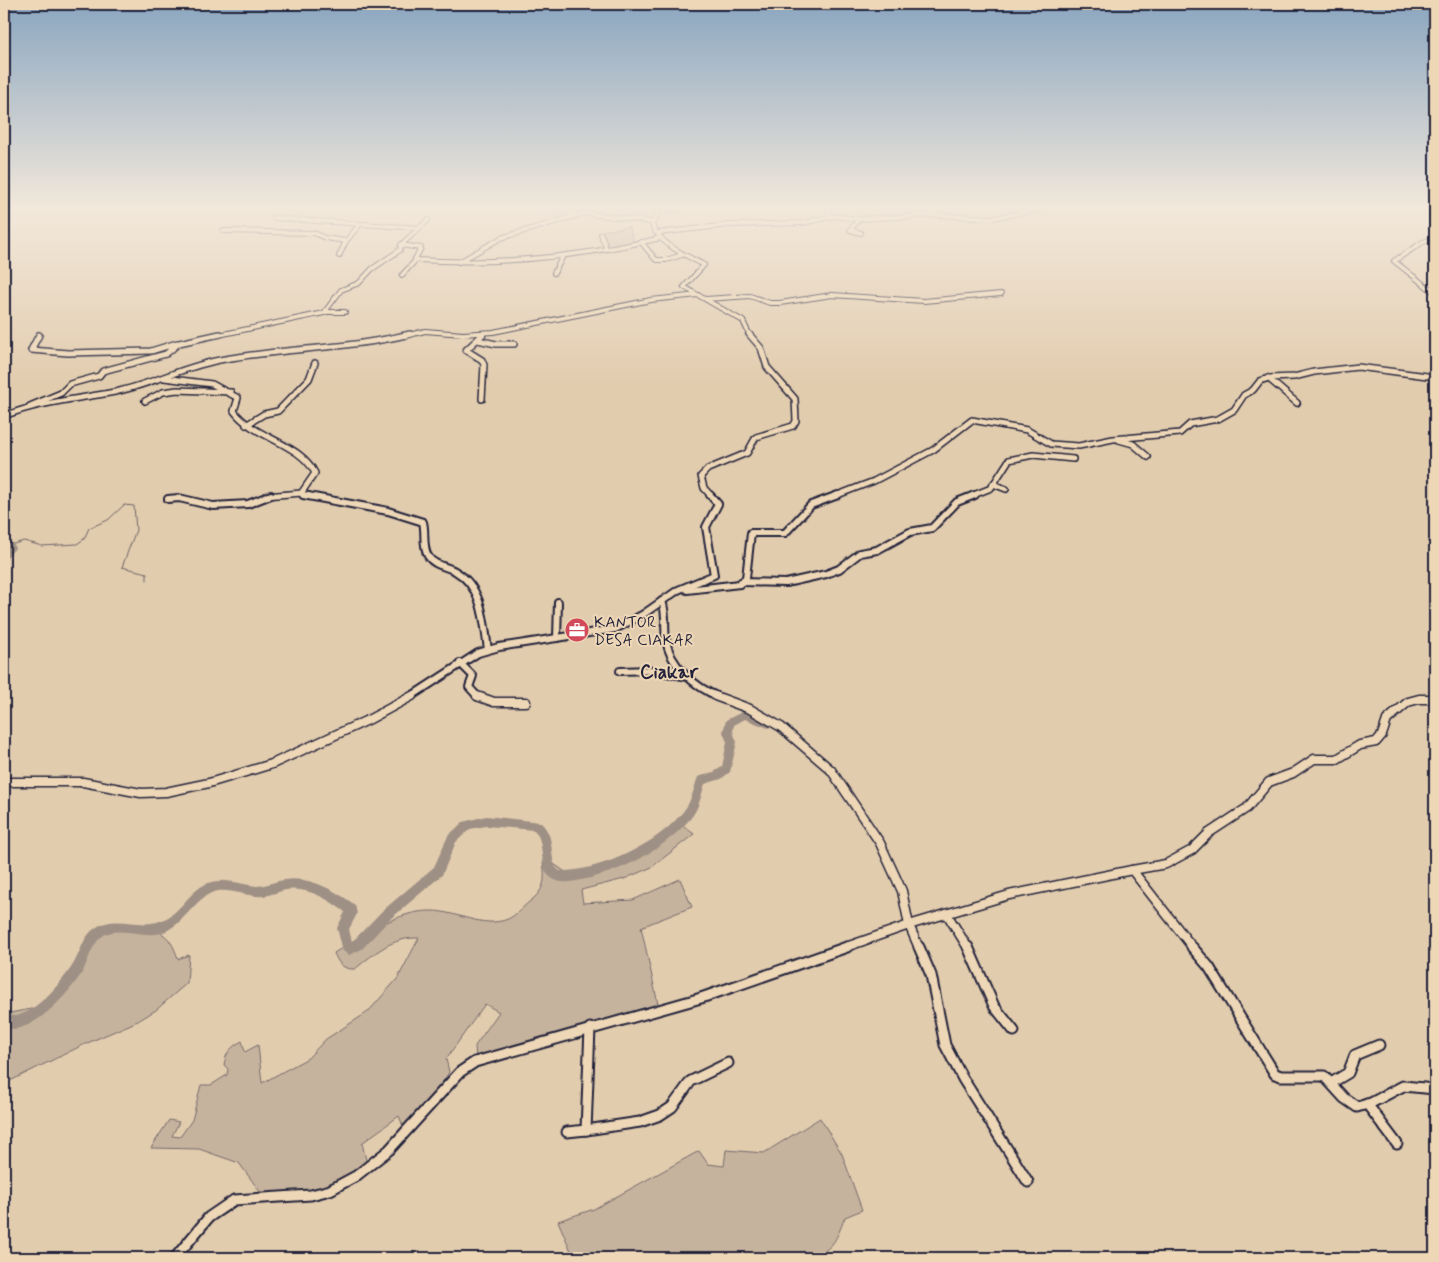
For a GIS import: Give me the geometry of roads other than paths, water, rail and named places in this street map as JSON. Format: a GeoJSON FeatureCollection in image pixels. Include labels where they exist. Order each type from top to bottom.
{"type":"FeatureCollection","features":[{"type":"Feature","properties":{"kind":"street"},"geometry":{"type":"LineString","coordinates":[[326,312],[341,290],[358,283],[376,266]]}},
{"type":"Feature","properties":{"kind":"street"},"geometry":{"type":"LineString","coordinates":[[402,275],[410,266]]}},
{"type":"Feature","properties":{"kind":"street"},"geometry":{"type":"LineString","coordinates":[[554,273],[558,266]]}},
{"type":"Feature","properties":{"kind":"street"},"geometry":{"type":"LineString","coordinates":[[4,782],[83,782],[121,792],[155,794],[209,783],[272,764],[346,730],[397,705],[460,664],[488,650],[615,630],[674,594],[714,575],[706,526],[718,504],[704,488],[701,476],[708,469],[746,453],[756,437],[790,427],[796,421],[795,399],[767,367],[762,348],[750,336],[743,321],[684,286],[702,270],[704,266]]}},
{"type":"Feature","properties":{"kind":"street"},"geometry":{"type":"LineString","coordinates":[[1400,266],[1413,278],[1433,291]]}},
{"type":"Feature","properties":{"kind":"street"},"geometry":{"type":"LineString","coordinates":[[1433,291],[1430,288],[1435,286]]}},
{"type":"Feature","properties":{"kind":"street"},"geometry":{"type":"LineString","coordinates":[[706,299],[750,296],[769,303],[780,303],[832,295],[924,301],[1001,294]]}},
{"type":"Feature","properties":{"kind":"street"},"geometry":{"type":"LineString","coordinates":[[27,407],[92,397],[163,378],[191,367],[231,358],[378,342],[425,331],[483,334],[651,300],[698,295]]}},
{"type":"Feature","properties":{"kind":"street"},"geometry":{"type":"LineString","coordinates":[[39,335],[31,350],[47,353],[153,351],[177,344],[326,312],[345,312]]}},
{"type":"Feature","properties":{"kind":"street"},"geometry":{"type":"LineString","coordinates":[[482,398],[484,365],[482,360],[466,350],[483,334]]}},
{"type":"Feature","properties":{"kind":"street"},"geometry":{"type":"LineString","coordinates":[[478,340],[496,344],[514,344]]}},
{"type":"Feature","properties":{"kind":"street"},"geometry":{"type":"LineString","coordinates":[[4,416],[62,393],[70,384],[99,376],[104,371],[168,353],[177,344]]}},
{"type":"Feature","properties":{"kind":"street"},"geometry":{"type":"LineString","coordinates":[[246,425],[264,414],[278,411],[309,379],[315,363]]}},
{"type":"Feature","properties":{"kind":"street"},"geometry":{"type":"LineString","coordinates":[[674,594],[700,588],[729,587],[740,584],[746,578],[751,533],[785,532],[811,505],[868,484],[933,450],[972,420],[1027,430],[1045,442],[1057,446],[1079,446],[1113,439],[1182,432],[1190,424],[1221,417],[1234,410],[1244,395],[1268,378],[1294,377],[1314,372],[1358,368],[1435,377]]}},
{"type":"Feature","properties":{"kind":"street"},"geometry":{"type":"LineString","coordinates":[[163,378],[210,383],[231,392],[238,398],[234,412],[246,425],[296,455],[314,469],[314,476],[302,493]]}},
{"type":"Feature","properties":{"kind":"street"},"geometry":{"type":"LineString","coordinates":[[1268,378],[1297,403]]}},
{"type":"Feature","properties":{"kind":"street"},"geometry":{"type":"LineString","coordinates":[[145,401],[161,393],[177,390],[231,392]]}},
{"type":"Feature","properties":{"kind":"street"},"geometry":{"type":"LineString","coordinates":[[1113,439],[1133,444],[1148,457]]}},
{"type":"Feature","properties":{"kind":"street"},"geometry":{"type":"LineString","coordinates":[[741,582],[786,583],[832,572],[860,553],[877,550],[910,532],[934,528],[957,502],[990,489],[1004,466],[1013,458],[1033,455],[1073,459]]}},
{"type":"Feature","properties":{"kind":"street"},"geometry":{"type":"LineString","coordinates":[[993,484],[1006,490]]}},
{"type":"Feature","properties":{"kind":"street"},"geometry":{"type":"LineString","coordinates":[[168,499],[179,498],[213,506],[248,504],[267,496],[302,493],[305,496],[388,511],[423,522],[424,548],[429,558],[459,573],[476,590],[481,607],[488,650]]}},
{"type":"Feature","properties":{"kind":"street"},"geometry":{"type":"LineString","coordinates":[[662,601],[665,609],[671,660],[688,677],[714,695],[750,709],[781,727],[831,770],[880,844],[902,891],[909,925],[931,975],[945,1045],[963,1080],[1028,1182]]}},
{"type":"Feature","properties":{"kind":"street"},"geometry":{"type":"LineString","coordinates":[[557,638],[558,602]]}},
{"type":"Feature","properties":{"kind":"street"},"geometry":{"type":"LineString","coordinates":[[460,664],[473,677],[469,688],[480,698],[491,703],[526,702]]}},
{"type":"Feature","properties":{"kind":"street"},"geometry":{"type":"LineString","coordinates":[[620,671],[651,670],[688,677]]}},
{"type":"Feature","properties":{"kind":"street"},"geometry":{"type":"LineString","coordinates":[[175,1258],[197,1229],[220,1209],[235,1200],[302,1195],[335,1188],[350,1180],[388,1149],[468,1065],[501,1053],[701,998],[909,925],[1009,895],[1166,864],[1192,850],[1208,833],[1247,808],[1269,782],[1292,773],[1314,759],[1336,759],[1355,747],[1376,742],[1382,736],[1386,720],[1408,702],[1420,699],[1435,700]]}},
{"type":"Feature","properties":{"kind":"street"},"geometry":{"type":"LineString","coordinates":[[1132,870],[1171,923],[1209,967],[1272,1072],[1282,1076],[1321,1076],[1331,1083],[1354,1106],[1368,1104],[1403,1086],[1435,1089]]}},
{"type":"Feature","properties":{"kind":"street"},"geometry":{"type":"LineString","coordinates":[[947,914],[967,945],[994,1006],[1014,1032]]}},
{"type":"Feature","properties":{"kind":"street"},"geometry":{"type":"LineString","coordinates":[[586,1130],[590,1028]]}},
{"type":"Feature","properties":{"kind":"street"},"geometry":{"type":"LineString","coordinates":[[1331,1083],[1348,1073],[1354,1055],[1379,1045]]}},
{"type":"Feature","properties":{"kind":"street"},"geometry":{"type":"LineString","coordinates":[[567,1132],[611,1124],[637,1123],[657,1117],[669,1110],[688,1085],[707,1071],[728,1062]]}},
{"type":"Feature","properties":{"kind":"street"},"geometry":{"type":"LineString","coordinates":[[1368,1104],[1397,1144]]}},
{"type":"Feature","properties":{"kind":"waterway"},"geometry":{"type":"LineString","coordinates":[[10,545],[24,541],[42,546],[77,544],[84,539],[89,528],[108,520],[124,505],[134,506],[136,530],[122,567],[147,573],[147,580]]}},
{"type":"Feature","properties":{"kind":"waterway"},"geometry":{"type":"LineString","coordinates":[[4,543],[10,545],[11,548],[4,556]]}},
{"type":"Feature","properties":{"kind":"waterway"},"geometry":{"type":"LineString","coordinates":[[4,1020],[13,1023],[23,1020],[45,1006],[73,975],[89,944],[99,932],[113,927],[145,929],[161,927],[175,919],[201,893],[214,887],[226,886],[260,891],[294,884],[312,887],[337,899],[351,909],[351,914],[343,928],[349,949],[358,945],[385,916],[438,871],[452,839],[467,825],[486,821],[536,825],[542,830],[545,837],[549,866],[557,876],[573,877],[590,874],[609,867],[627,859],[662,838],[690,811],[702,780],[717,776],[726,769],[732,742],[728,732],[729,723],[744,715],[768,724]]}},
{"type":"Feature","properties":{"kind":"place","name":"KANTOR DESA CIAKAR"},"geometry":{"type":"Point","coordinates":[577,630]}},
{"type":"Feature","properties":{"kind":"district","name":"Ciakar"},"geometry":{"type":"Point","coordinates":[669,671]}}]}
